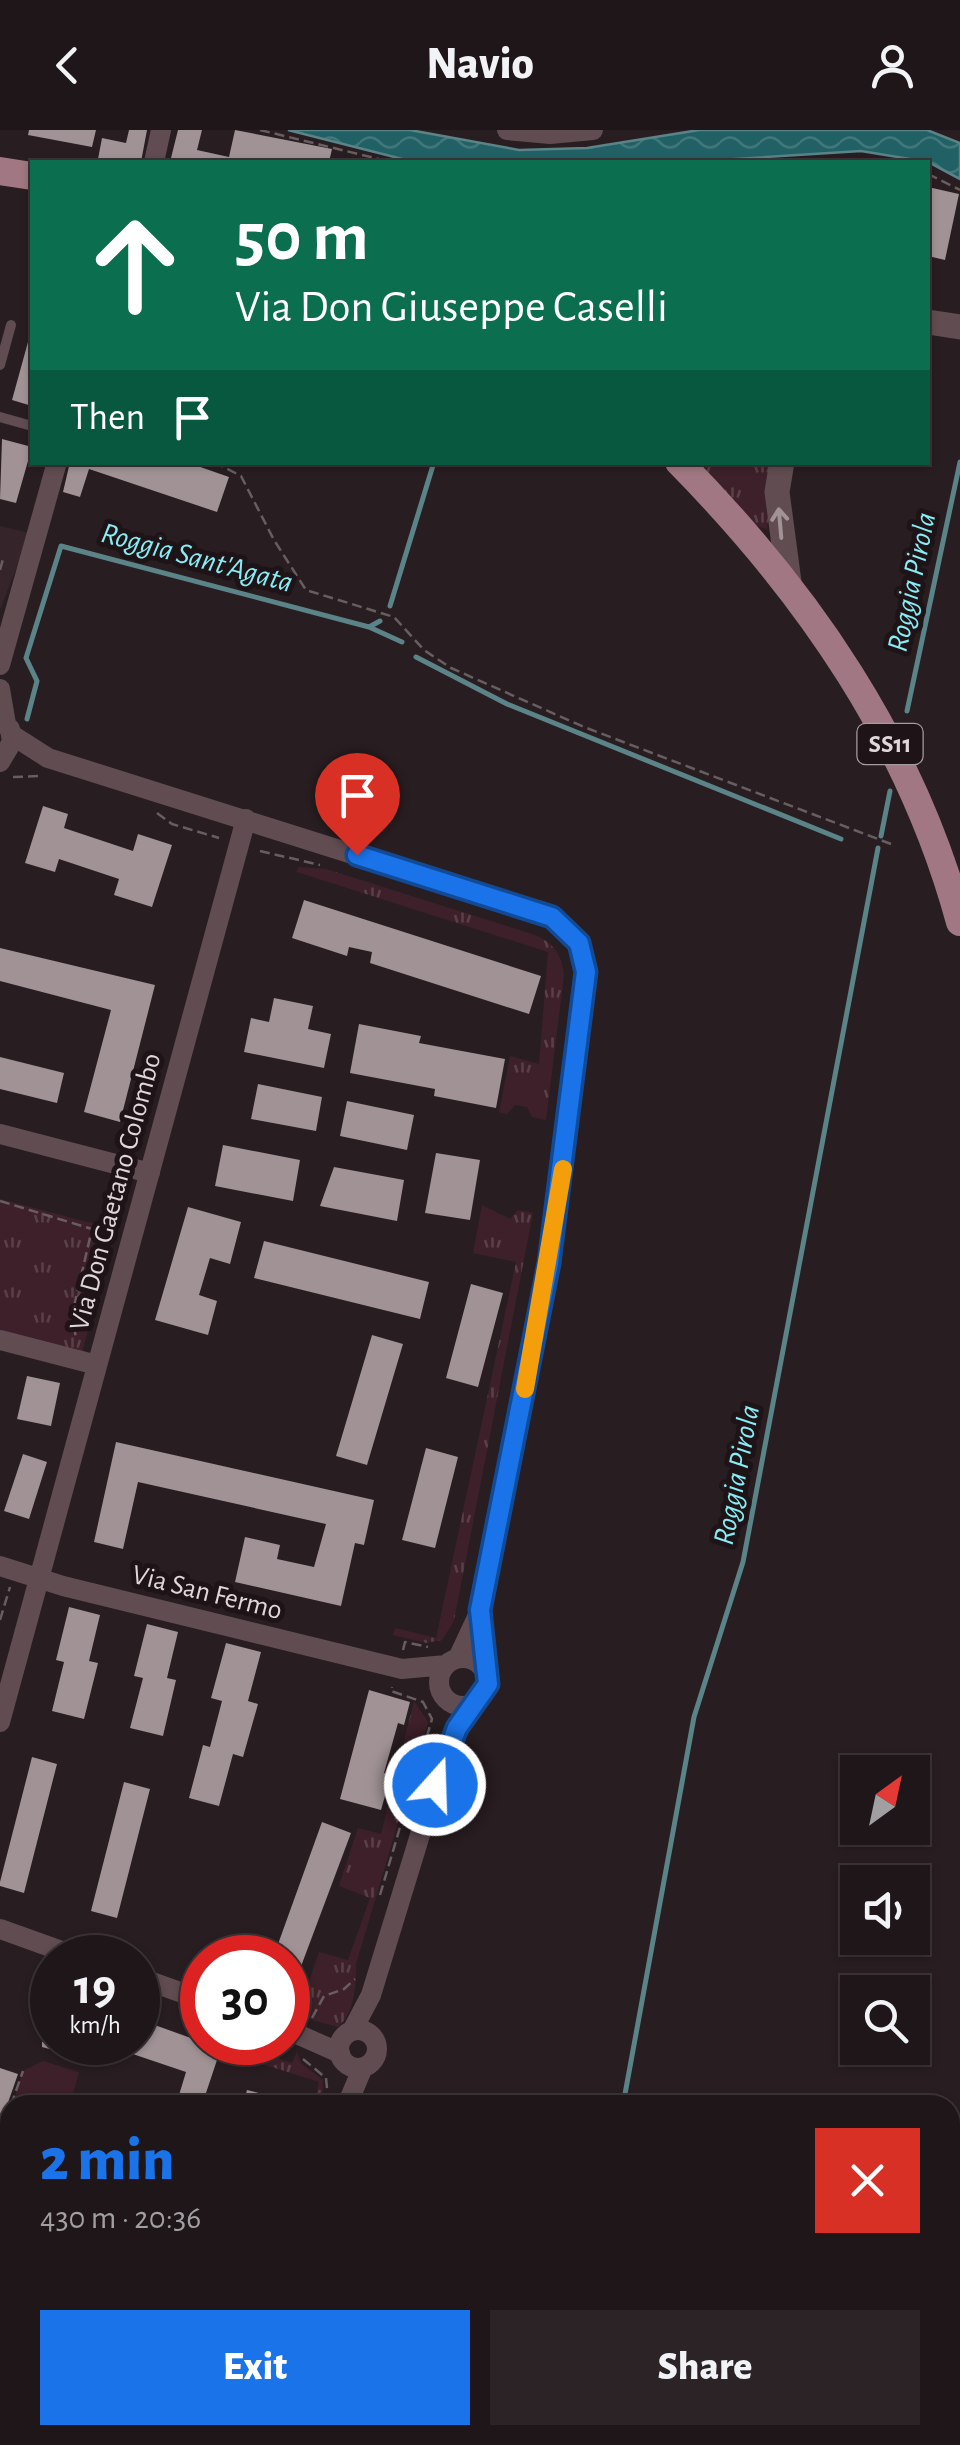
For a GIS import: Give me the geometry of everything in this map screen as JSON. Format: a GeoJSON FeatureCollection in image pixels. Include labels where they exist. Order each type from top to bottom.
{"type":"FeatureCollection","features":[{"type":"Feature","properties":{"kind":"main road"},"geometry":{"type":"LineString","coordinates":[[0,170],[30,176]]}},
{"type":"Feature","properties":{"kind":"main road","name":"SS11"},"geometry":{"type":"LineString","coordinates":[[682,465],[789,582],[842,656],[890,745],[930,835],[960,922]]}},
{"type":"Feature","properties":{"kind":"street"},"geometry":{"type":"LineString","coordinates":[[154,160],[161,130]]}},
{"type":"Feature","properties":{"kind":"street"},"geometry":{"type":"LineString","coordinates":[[507,130],[550,134],[593,130]]}},
{"type":"Feature","properties":{"kind":"street"},"geometry":{"type":"LineString","coordinates":[[930,322],[959,327]]}},
{"type":"Feature","properties":{"kind":"street"},"geometry":{"type":"LineString","coordinates":[[930,334],[959,327]]}},
{"type":"Feature","properties":{"kind":"street"},"geometry":{"type":"LineString","coordinates":[[0,666],[56,465]]}},
{"type":"Feature","properties":{"kind":"street"},"geometry":{"type":"LineString","coordinates":[[782,465],[777,492],[789,582]]}},
{"type":"Feature","properties":{"kind":"street"},"geometry":{"type":"LineString","coordinates":[[0,690],[11,749],[3,767],[46,767],[246,819],[552,917],[574,935],[584,953],[587,976],[578,1063],[549,1263],[480,1610],[486,1692],[468,1706],[446,1750],[354,2048],[349,2095]]}},
{"type":"Feature","properties":{"kind":"street"},"geometry":{"type":"LineString","coordinates":[[6,726],[46,767]]}},
{"type":"Feature","properties":{"kind":"street","name":"Via Don Gaetano Colombo"},"geometry":{"type":"LineString","coordinates":[[0,1722],[39,1580],[88,1363],[150,1173],[246,819]]}},
{"type":"Feature","properties":{"kind":"street"},"geometry":{"type":"LineString","coordinates":[[0,1134],[150,1173]]}},
{"type":"Feature","properties":{"kind":"street"},"geometry":{"type":"LineString","coordinates":[[0,1340],[88,1363]]}},
{"type":"Feature","properties":{"kind":"street","name":"Via San Fermo"},"geometry":{"type":"LineString","coordinates":[[7,1568],[39,1580],[400,1668]]}},
{"type":"Feature","properties":{"kind":"street"},"geometry":{"type":"LineString","coordinates":[[446,1750],[439,1676],[446,1657],[480,1610]]}},
{"type":"Feature","properties":{"kind":"street"},"geometry":{"type":"LineString","coordinates":[[400,1668],[446,1657],[475,1661],[484,1670]]}},
{"type":"Feature","properties":{"kind":"street"},"geometry":{"type":"LineString","coordinates":[[400,1668],[443,1696],[468,1706]]}},
{"type":"Feature","properties":{"kind":"street"},"geometry":{"type":"LineString","coordinates":[[0,1929],[30,1940]]}},
{"type":"Feature","properties":{"kind":"street"},"geometry":{"type":"LineString","coordinates":[[310,2037],[354,2048]]}},
{"type":"Feature","properties":{"kind":"lane"},"geometry":{"type":"LineString","coordinates":[[0,365],[11,325]]}},
{"type":"Feature","properties":{"kind":"lane"},"geometry":{"type":"LineString","coordinates":[[0,417],[30,425]]}},
{"type":"Feature","properties":{"kind":"path"},"geometry":{"type":"LineString","coordinates":[[260,130],[382,160]]}},
{"type":"Feature","properties":{"kind":"path"},"geometry":{"type":"LineString","coordinates":[[930,175],[960,190]]}},
{"type":"Feature","properties":{"kind":"path"},"geometry":{"type":"LineString","coordinates":[[219,465],[243,478],[274,540],[306,590],[394,617],[424,650],[451,668],[584,727],[891,844]]}},
{"type":"Feature","properties":{"kind":"path"},"geometry":{"type":"LineString","coordinates":[[0,570],[3,559]]}},
{"type":"Feature","properties":{"kind":"path"},"geometry":{"type":"LineString","coordinates":[[3,767],[46,767]]}},
{"type":"Feature","properties":{"kind":"path"},"geometry":{"type":"LineString","coordinates":[[156,812],[172,824],[305,865],[327,865]]}},
{"type":"Feature","properties":{"kind":"path"},"geometry":{"type":"LineString","coordinates":[[0,1201],[92,1229],[72,1316],[88,1363]]}},
{"type":"Feature","properties":{"kind":"path"},"geometry":{"type":"LineString","coordinates":[[0,1620],[7,1568]]}},
{"type":"Feature","properties":{"kind":"path"},"geometry":{"type":"LineString","coordinates":[[378,1902],[432,1723],[420,1700],[391,1691],[405,1642],[446,1657]]}},
{"type":"Feature","properties":{"kind":"path"},"geometry":{"type":"LineString","coordinates":[[310,2014],[321,1999],[350,1986],[357,1973]]}},
{"type":"Feature","properties":{"kind":"path"},"geometry":{"type":"LineString","coordinates":[[310,2063],[326,2078],[327,2095]]}},
{"type":"Feature","properties":{"kind":"path"},"geometry":{"type":"LineString","coordinates":[[14,2095],[23,2072]]}},
{"type":"Feature","properties":{"kind":"shaded area"},"geometry":{"type":"Polygon","coordinates":[[[0,526],[30,533],[0,610],[0,526]]]}},
{"type":"Feature","properties":{"kind":"green space"},"geometry":{"type":"Polygon","coordinates":[[[698,465],[775,465],[767,529],[756,526],[698,465]]]}},
{"type":"Feature","properties":{"kind":"green space"},"geometry":{"type":"Polygon","coordinates":[[[298,867],[326,869],[535,935],[552,946],[564,975],[546,1120],[532,1117],[527,1107],[515,1105],[507,1114],[499,1112],[510,1056],[539,1064],[548,952],[297,872],[298,867]]]}},
{"type":"Feature","properties":{"kind":"green space"},"geometry":{"type":"Polygon","coordinates":[[[0,1199],[114,1229],[80,1361],[0,1340],[0,1199]]]}},
{"type":"Feature","properties":{"kind":"green space"},"geometry":{"type":"Polygon","coordinates":[[[482,1205],[510,1219],[518,1210],[533,1213],[454,1621],[442,1640],[426,1643],[393,1635],[395,1628],[436,1638],[516,1262],[473,1253],[482,1205]]]}},
{"type":"Feature","properties":{"kind":"green space"},"geometry":{"type":"Polygon","coordinates":[[[414,1701],[428,1722],[356,1964],[351,2006],[338,2027],[310,2019],[310,1978],[319,1952],[348,1960],[370,1898],[339,1886],[358,1828],[381,1834],[414,1701]]]}},
{"type":"Feature","properties":{"kind":"green space"},"geometry":{"type":"Polygon","coordinates":[[[35,2065],[56,2065],[79,2072],[73,2095],[15,2095],[23,2071],[35,2065]]]}},
{"type":"Feature","properties":{"kind":"green space"},"geometry":{"type":"Polygon","coordinates":[[[266,2065],[304,2065],[323,2080],[323,2095],[316,2095],[319,2082],[266,2065]]]}},
{"type":"Feature","properties":{"kind":"water"},"geometry":{"type":"Polygon","coordinates":[[[288,130],[410,130],[519,150],[587,148],[699,130],[927,130],[960,143],[960,179],[930,160],[861,151],[719,160],[406,160],[288,130]]]}},
{"type":"Feature","properties":{"kind":"building"},"geometry":{"type":"Polygon","coordinates":[[[29,130],[96,130],[92,147],[28,135],[29,130]]]}},
{"type":"Feature","properties":{"kind":"building"},"geometry":{"type":"Polygon","coordinates":[[[129,130],[147,130],[141,160],[98,159],[102,138],[126,143],[129,130]]]}},
{"type":"Feature","properties":{"kind":"building"},"geometry":{"type":"Polygon","coordinates":[[[178,130],[202,130],[197,150],[229,157],[235,130],[332,149],[329,160],[170,160],[178,130]]]}},
{"type":"Feature","properties":{"kind":"building"},"geometry":{"type":"Polygon","coordinates":[[[930,187],[959,194],[945,260],[930,256],[930,187]]]}},
{"type":"Feature","properties":{"kind":"building"},"geometry":{"type":"Polygon","coordinates":[[[28,342],[30,342],[30,405],[12,400],[28,342]]]}},
{"type":"Feature","properties":{"kind":"building"},"geometry":{"type":"Polygon","coordinates":[[[2,439],[30,446],[16,503],[0,499],[2,439]]]}},
{"type":"Feature","properties":{"kind":"building"},"geometry":{"type":"Polygon","coordinates":[[[69,465],[195,465],[229,477],[217,512],[89,469],[80,497],[63,492],[69,465]]]}},
{"type":"Feature","properties":{"kind":"building"},"geometry":{"type":"Polygon","coordinates":[[[43,806],[68,814],[64,828],[133,851],[138,834],[172,845],[152,907],[114,895],[119,879],[59,859],[55,872],[25,863],[43,806]]]}},
{"type":"Feature","properties":{"kind":"building"},"geometry":{"type":"Polygon","coordinates":[[[304,900],[541,976],[529,1014],[370,963],[372,952],[349,947],[347,956],[292,938],[304,900]]]}},
{"type":"Feature","properties":{"kind":"building"},"geometry":{"type":"Polygon","coordinates":[[[0,948],[155,985],[120,1122],[84,1112],[111,1010],[0,981],[0,948]]]}},
{"type":"Feature","properties":{"kind":"building"},"geometry":{"type":"Polygon","coordinates":[[[274,998],[313,1006],[308,1029],[331,1034],[324,1068],[244,1052],[251,1018],[269,1022],[274,998]]]}},
{"type":"Feature","properties":{"kind":"building"},"geometry":{"type":"Polygon","coordinates":[[[359,1024],[421,1036],[419,1043],[505,1059],[496,1108],[434,1096],[435,1089],[350,1073],[359,1024]]]}},
{"type":"Feature","properties":{"kind":"building"},"geometry":{"type":"Polygon","coordinates":[[[0,1057],[64,1073],[57,1103],[0,1089],[0,1057]]]}},
{"type":"Feature","properties":{"kind":"building"},"geometry":{"type":"Polygon","coordinates":[[[258,1084],[322,1097],[316,1131],[251,1119],[258,1084]]]}},
{"type":"Feature","properties":{"kind":"building"},"geometry":{"type":"Polygon","coordinates":[[[347,1101],[414,1115],[407,1150],[340,1136],[347,1101]]]}},
{"type":"Feature","properties":{"kind":"building"},"geometry":{"type":"Polygon","coordinates":[[[223,1145],[300,1160],[293,1201],[215,1186],[223,1145]]]}},
{"type":"Feature","properties":{"kind":"building"},"geometry":{"type":"Polygon","coordinates":[[[436,1153],[480,1160],[470,1220],[425,1213],[436,1153]]]}},
{"type":"Feature","properties":{"kind":"building"},"geometry":{"type":"Polygon","coordinates":[[[334,1167],[404,1180],[397,1221],[320,1206],[334,1167]]]}},
{"type":"Feature","properties":{"kind":"building"},"geometry":{"type":"Polygon","coordinates":[[[188,1207],[241,1222],[230,1264],[210,1258],[199,1295],[217,1301],[208,1335],[155,1320],[188,1207]]]}},
{"type":"Feature","properties":{"kind":"building"},"geometry":{"type":"Polygon","coordinates":[[[264,1241],[429,1282],[420,1319],[254,1278],[264,1241]]]}},
{"type":"Feature","properties":{"kind":"building"},"geometry":{"type":"Polygon","coordinates":[[[471,1284],[503,1293],[478,1387],[446,1378],[471,1284]]]}},
{"type":"Feature","properties":{"kind":"building"},"geometry":{"type":"Polygon","coordinates":[[[372,1335],[403,1344],[367,1465],[336,1456],[372,1335]]]}},
{"type":"Feature","properties":{"kind":"building"},"geometry":{"type":"Polygon","coordinates":[[[27,1376],[60,1383],[51,1426],[17,1419],[27,1376]]]}},
{"type":"Feature","properties":{"kind":"building"},"geometry":{"type":"Polygon","coordinates":[[[116,1442],[374,1500],[364,1545],[355,1543],[341,1606],[235,1582],[245,1537],[280,1545],[277,1559],[314,1567],[326,1524],[138,1482],[123,1549],[94,1542],[116,1442]]]}},
{"type":"Feature","properties":{"kind":"building"},"geometry":{"type":"Polygon","coordinates":[[[426,1448],[458,1457],[435,1548],[402,1540],[426,1448]]]}},
{"type":"Feature","properties":{"kind":"building"},"geometry":{"type":"Polygon","coordinates":[[[23,1454],[47,1462],[29,1519],[4,1511],[23,1454]]]}},
{"type":"Feature","properties":{"kind":"building"},"geometry":{"type":"Polygon","coordinates":[[[69,1607],[100,1615],[89,1661],[98,1663],[84,1719],[52,1711],[64,1662],[56,1660],[69,1607]]]}},
{"type":"Feature","properties":{"kind":"building"},"geometry":{"type":"Polygon","coordinates":[[[147,1624],[178,1632],[167,1678],[176,1680],[163,1736],[130,1728],[143,1678],[134,1676],[147,1624]]]}},
{"type":"Feature","properties":{"kind":"building"},"geometry":{"type":"Polygon","coordinates":[[[226,1643],[261,1652],[248,1701],[258,1704],[243,1757],[233,1754],[219,1806],[189,1798],[203,1745],[210,1747],[222,1701],[211,1698],[226,1643]]]}},
{"type":"Feature","properties":{"kind":"building"},"geometry":{"type":"Polygon","coordinates":[[[369,1690],[410,1702],[404,1725],[398,1723],[384,1773],[391,1775],[381,1810],[340,1799],[369,1690]]]}},
{"type":"Feature","properties":{"kind":"building"},"geometry":{"type":"Polygon","coordinates":[[[32,1757],[57,1764],[24,1893],[0,1886],[0,1882],[32,1757]]]}},
{"type":"Feature","properties":{"kind":"building"},"geometry":{"type":"Polygon","coordinates":[[[124,1782],[150,1789],[117,1918],[91,1911],[124,1782]]]}},
{"type":"Feature","properties":{"kind":"building"},"geometry":{"type":"Polygon","coordinates":[[[322,1822],[351,1833],[310,1942],[310,1935],[281,1935],[322,1822]]]}},
{"type":"Feature","properties":{"kind":"building"},"geometry":{"type":"Polygon","coordinates":[[[160,2027],[180,2034],[180,2065],[215,2065],[205,2095],[179,2095],[186,2072],[160,2063],[160,2027]]]}},
{"type":"Feature","properties":{"kind":"building"},"geometry":{"type":"Polygon","coordinates":[[[0,2068],[18,2074],[11,2095],[0,2095],[0,2068]]]}},
{"type":"Feature","properties":{"kind":"waterway","name":"Roggia Pirola"},"geometry":{"type":"LineString","coordinates":[[907,711],[960,462]]}},
{"type":"Feature","properties":{"kind":"waterway","name":"Roggia Sant'Agata"},"geometry":{"type":"LineString","coordinates":[[390,606],[433,465]]}},
{"type":"Feature","properties":{"kind":"waterway","name":"Roggia Sant'Agata"},"geometry":{"type":"LineString","coordinates":[[27,719],[37,681],[26,658],[61,546],[369,627],[380,621]]}},
{"type":"Feature","properties":{"kind":"waterway"},"geometry":{"type":"LineString","coordinates":[[369,627],[402,642]]}},
{"type":"Feature","properties":{"kind":"waterway"},"geometry":{"type":"LineString","coordinates":[[416,657],[507,704],[841,839]]}},
{"type":"Feature","properties":{"kind":"waterway","name":"Roggia Pirola"},"geometry":{"type":"LineString","coordinates":[[881,836],[890,791]]}},
{"type":"Feature","properties":{"kind":"waterway","name":"Roggia Pirola"},"geometry":{"type":"LineString","coordinates":[[625,2095],[694,1717],[743,1562],[878,848]]}},
{"type":"Feature","properties":{"kind":"slow traffic"},"geometry":{"type":"LineString","coordinates":[[525,1389],[563,1169]]}},
{"type":"Feature","properties":{"kind":"route"},"geometry":{"type":"LineString","coordinates":[[357,855],[552,917],[579,943],[586,972],[578,1063],[549,1263],[480,1610],[488,1684],[481,1699],[468,1706],[446,1750],[435,1785]]}}]}
